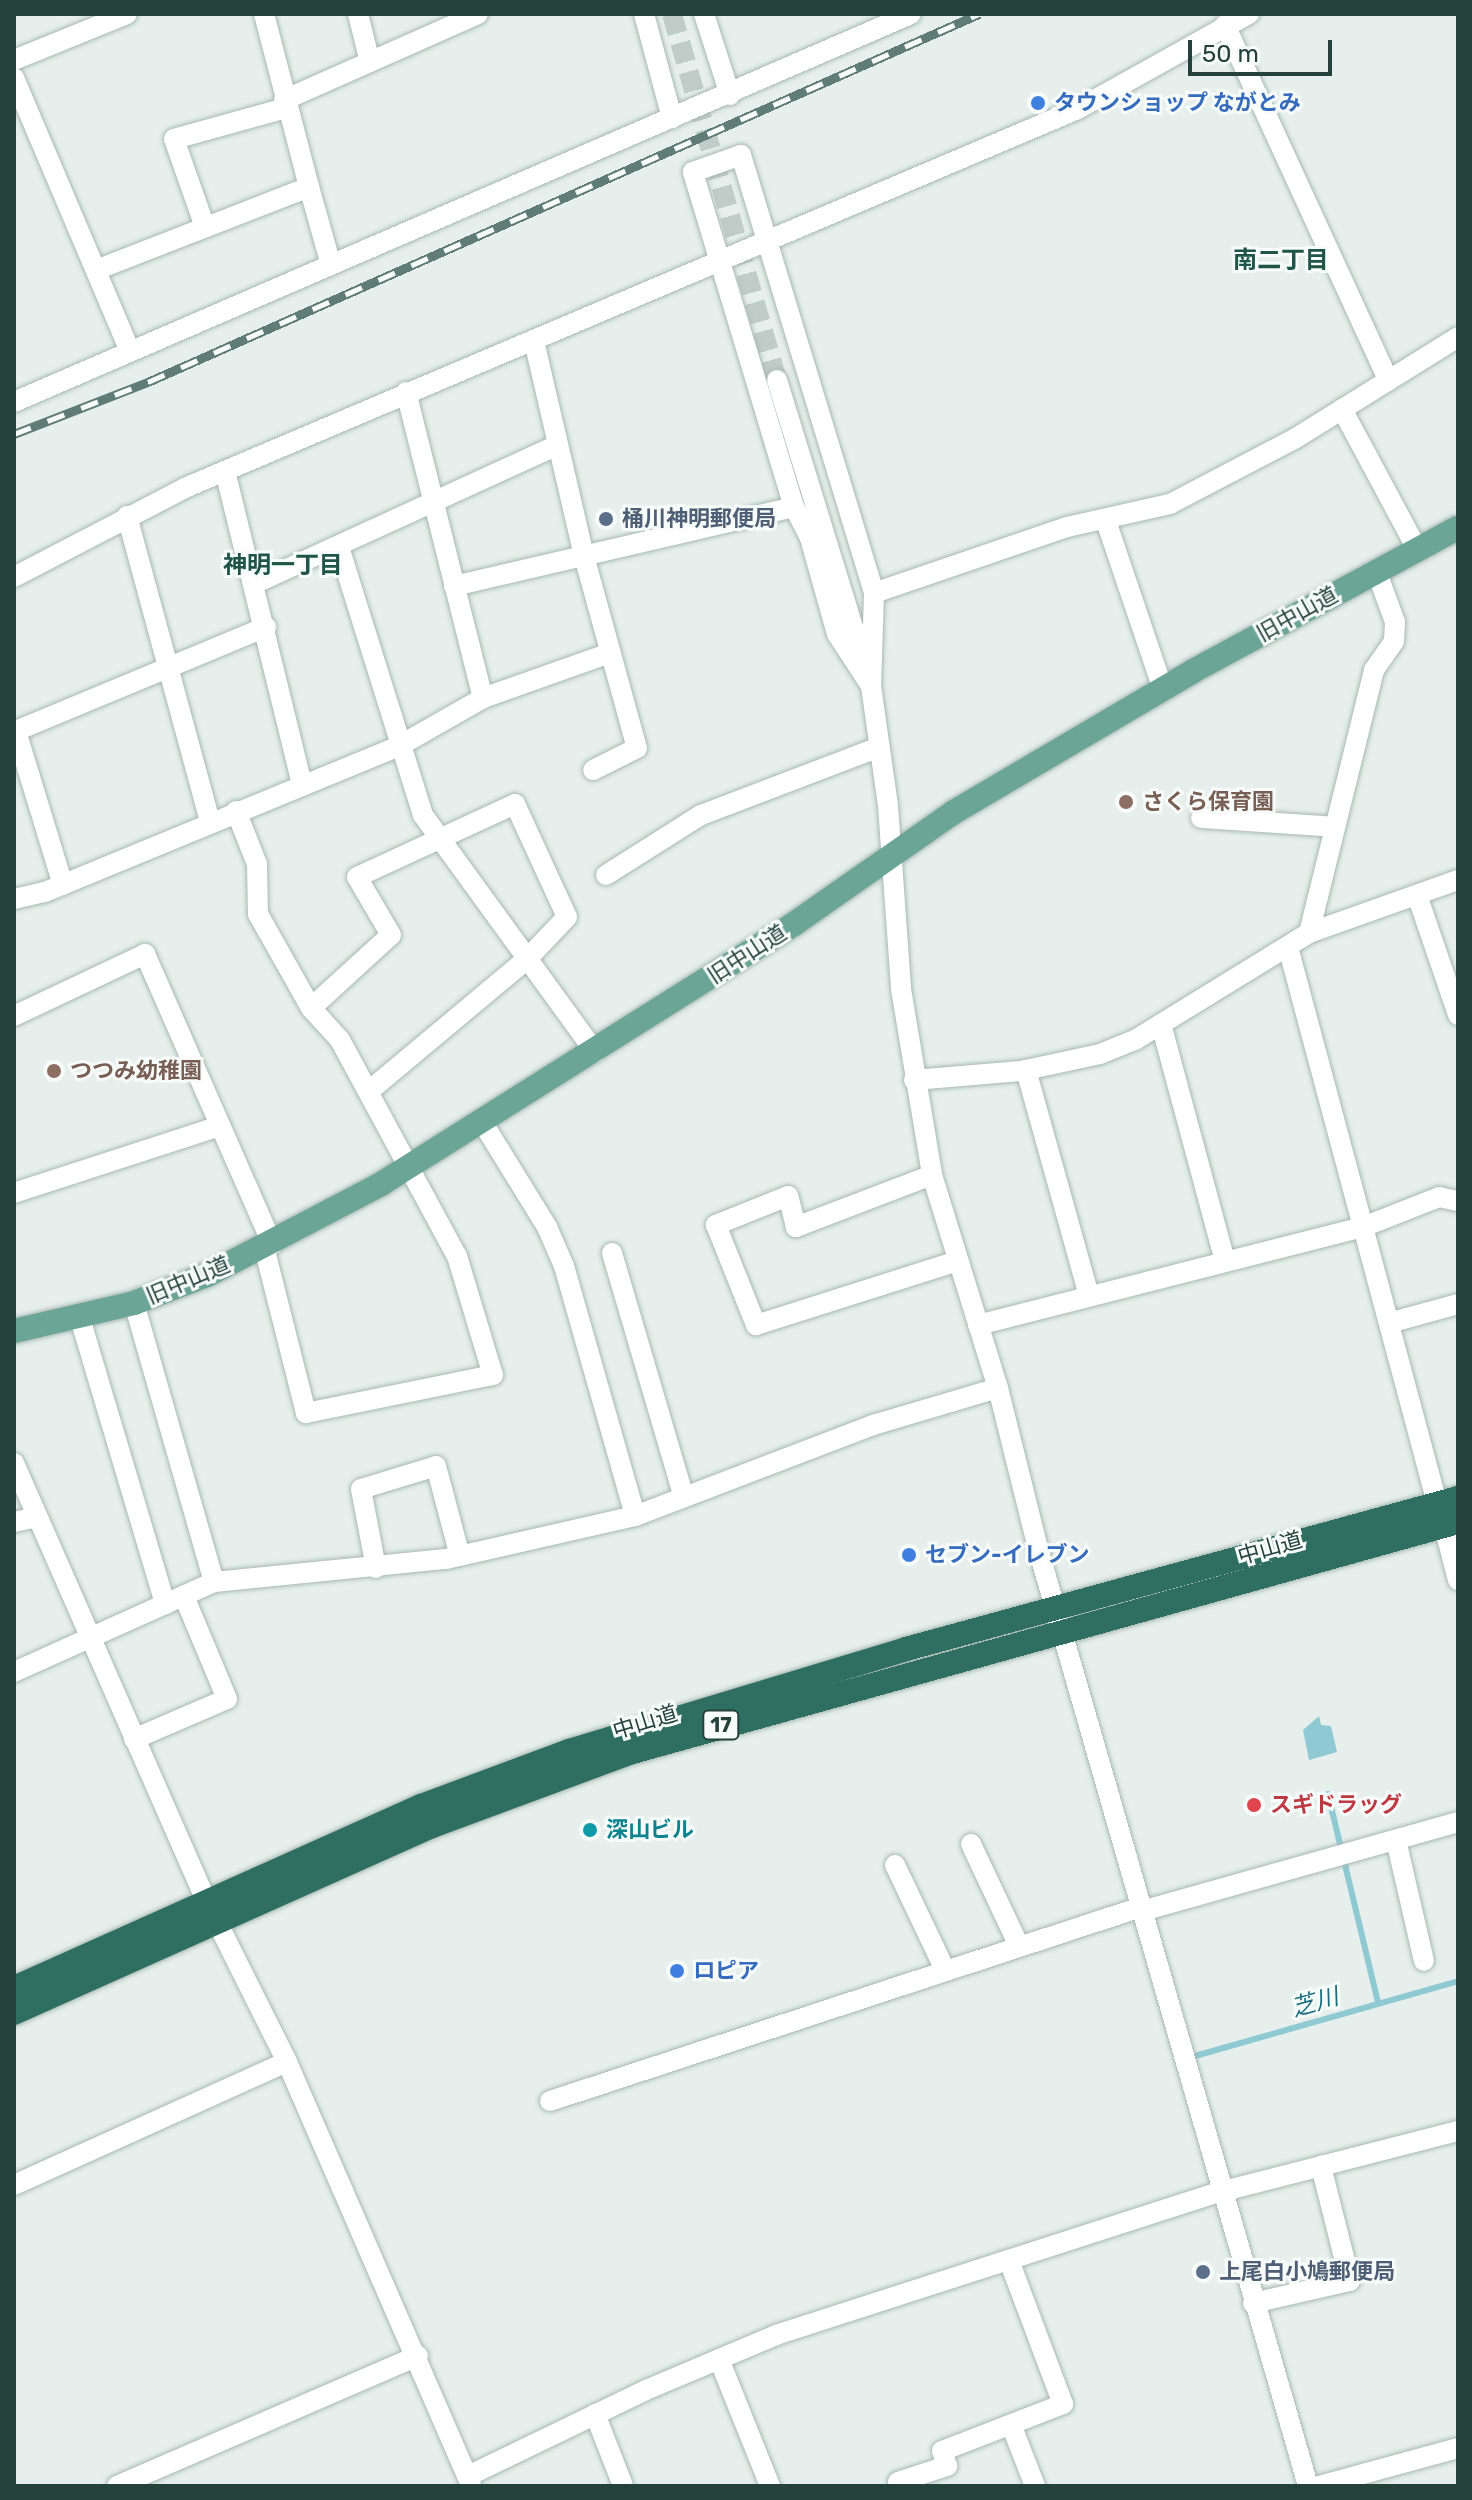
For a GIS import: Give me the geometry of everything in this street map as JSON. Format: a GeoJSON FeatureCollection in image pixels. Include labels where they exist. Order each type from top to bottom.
{"type":"FeatureCollection","features":[{"type":"Feature","properties":{"kind":"highway","name":"中山道"},"geometry":{"type":"LineString","coordinates":[[14,2013],[421,1806],[569,1751],[714,1704],[1060,1621],[1449,1512]]}},
{"type":"Feature","properties":{"kind":"highway","name":"中山道"},"geometry":{"type":"LineString","coordinates":[[14,1988],[212,1911]]}},
{"type":"Feature","properties":{"kind":"main road","name":"旧中山道"},"geometry":{"type":"LineString","coordinates":[[14,1331],[134,1303],[268,1245],[407,1167],[595,1052],[853,885],[892,853],[1163,689],[1376,570],[1458,528]]}},
{"type":"Feature","properties":{"kind":"street"},"geometry":{"type":"LineString","coordinates":[[264,14],[285,104],[331,265]]}},
{"type":"Feature","properties":{"kind":"street"},"geometry":{"type":"LineString","coordinates":[[358,14],[370,62]]}},
{"type":"Feature","properties":{"kind":"street"},"geometry":{"type":"LineString","coordinates":[[205,227],[174,139],[285,104],[452,20],[478,14]]}},
{"type":"Feature","properties":{"kind":"street"},"geometry":{"type":"LineString","coordinates":[[644,14],[672,118]]}},
{"type":"Feature","properties":{"kind":"street"},"geometry":{"type":"LineString","coordinates":[[704,14],[730,95]]}},
{"type":"Feature","properties":{"kind":"street"},"geometry":{"type":"LineString","coordinates":[[14,402],[730,95],[886,19],[911,14]]}},
{"type":"Feature","properties":{"kind":"street"},"geometry":{"type":"LineString","coordinates":[[14,577],[127,516],[225,471],[1078,109],[1249,14]]}},
{"type":"Feature","properties":{"kind":"street"},"geometry":{"type":"LineString","coordinates":[[14,60],[118,16]]}},
{"type":"Feature","properties":{"kind":"street"},"geometry":{"type":"LineString","coordinates":[[1225,25],[1388,380]]}},
{"type":"Feature","properties":{"kind":"street"},"geometry":{"type":"LineString","coordinates":[[14,78],[130,351]]}},
{"type":"Feature","properties":{"kind":"street"},"geometry":{"type":"LineString","coordinates":[[871,686],[837,634],[810,538],[794,507],[693,172],[741,155],[874,593],[871,686],[892,853],[901,989],[932,1175],[998,1388],[1220,2192],[1308,2486]]}},
{"type":"Feature","properties":{"kind":"street"},"geometry":{"type":"LineString","coordinates":[[96,270],[309,187]]}},
{"type":"Feature","properties":{"kind":"street"},"geometry":{"type":"LineString","coordinates":[[874,593],[1067,527],[1106,521],[1170,504],[1342,409],[1458,337]]}},
{"type":"Feature","properties":{"kind":"street"},"geometry":{"type":"LineString","coordinates":[[534,341],[584,556],[637,748],[593,770]]}},
{"type":"Feature","properties":{"kind":"street"},"geometry":{"type":"LineString","coordinates":[[777,380],[871,686]]}},
{"type":"Feature","properties":{"kind":"street"},"geometry":{"type":"LineString","coordinates":[[406,392],[483,698]]}},
{"type":"Feature","properties":{"kind":"street"},"geometry":{"type":"LineString","coordinates":[[1342,409],[1417,549]]}},
{"type":"Feature","properties":{"kind":"street"},"geometry":{"type":"LineString","coordinates":[[256,583],[558,445]]}},
{"type":"Feature","properties":{"kind":"street"},"geometry":{"type":"LineString","coordinates":[[225,471],[256,583],[302,784]]}},
{"type":"Feature","properties":{"kind":"street"},"geometry":{"type":"LineString","coordinates":[[454,586],[794,507]]}},
{"type":"Feature","properties":{"kind":"street"},"geometry":{"type":"LineString","coordinates":[[127,516],[210,821]]}},
{"type":"Feature","properties":{"kind":"street"},"geometry":{"type":"LineString","coordinates":[[1106,521],[1163,689]]}},
{"type":"Feature","properties":{"kind":"street"},"geometry":{"type":"LineString","coordinates":[[339,547],[423,815],[595,1052]]}},
{"type":"Feature","properties":{"kind":"street"},"geometry":{"type":"LineString","coordinates":[[1309,933],[1374,670],[1394,641],[1395,622],[1376,570]]}},
{"type":"Feature","properties":{"kind":"street"},"geometry":{"type":"LineString","coordinates":[[63,885],[16,731],[169,670],[266,627]]}},
{"type":"Feature","properties":{"kind":"street"},"geometry":{"type":"LineString","coordinates":[[14,899],[63,885],[210,821],[399,746],[483,698],[610,653]]}},
{"type":"Feature","properties":{"kind":"street"},"geometry":{"type":"LineString","coordinates":[[606,875],[701,815],[879,747]]}},
{"type":"Feature","properties":{"kind":"street"},"geometry":{"type":"LineString","coordinates":[[311,1008],[391,935],[357,877],[515,804],[567,917],[527,959],[368,1092]]}},
{"type":"Feature","properties":{"kind":"street"},"geometry":{"type":"LineString","coordinates":[[14,1016],[145,954],[268,1245],[306,1413],[493,1375],[457,1256],[340,1040],[311,1008],[258,914],[257,864],[236,811]]}},
{"type":"Feature","properties":{"kind":"street"},"geometry":{"type":"LineString","coordinates":[[1201,818],[1335,827]]}},
{"type":"Feature","properties":{"kind":"street"},"geometry":{"type":"LineString","coordinates":[[914,1080],[1026,1070],[1100,1054],[1161,1024],[1309,933],[1458,880]]}},
{"type":"Feature","properties":{"kind":"street"},"geometry":{"type":"LineString","coordinates":[[1417,895],[1454,988],[1458,1015]]}},
{"type":"Feature","properties":{"kind":"street"},"geometry":{"type":"LineString","coordinates":[[1288,947],[1389,1323],[1449,1512],[1458,1580]]}},
{"type":"Feature","properties":{"kind":"street"},"geometry":{"type":"LineString","coordinates":[[1161,1024],[1225,1262]]}},
{"type":"Feature","properties":{"kind":"street"},"geometry":{"type":"LineString","coordinates":[[1026,1070],[1089,1296]]}},
{"type":"Feature","properties":{"kind":"street"},"geometry":{"type":"LineString","coordinates":[[481,1120],[547,1227],[564,1266],[635,1516]]}},
{"type":"Feature","properties":{"kind":"street"},"geometry":{"type":"LineString","coordinates":[[14,1193],[220,1126]]}},
{"type":"Feature","properties":{"kind":"street"},"geometry":{"type":"LineString","coordinates":[[932,1175],[796,1227],[788,1196],[716,1225],[756,1325],[958,1261]]}},
{"type":"Feature","properties":{"kind":"street"},"geometry":{"type":"LineString","coordinates":[[978,1325],[1363,1227],[1439,1197],[1458,1201]]}},
{"type":"Feature","properties":{"kind":"street"},"geometry":{"type":"LineString","coordinates":[[612,1253],[684,1497]]}},
{"type":"Feature","properties":{"kind":"street"},"geometry":{"type":"LineString","coordinates":[[134,1303],[214,1582]]}},
{"type":"Feature","properties":{"kind":"street"},"geometry":{"type":"LineString","coordinates":[[1389,1323],[1458,1304]]}},
{"type":"Feature","properties":{"kind":"street"},"geometry":{"type":"LineString","coordinates":[[79,1315],[174,1600],[227,1699],[134,1739]]}},
{"type":"Feature","properties":{"kind":"street"},"geometry":{"type":"LineString","coordinates":[[14,1672],[214,1582],[376,1568],[460,1556],[635,1516],[873,1425],[998,1388]]}},
{"type":"Feature","properties":{"kind":"street"},"geometry":{"type":"LineString","coordinates":[[14,1463],[212,1911],[287,2062],[470,2480],[595,2414],[776,2335],[1220,2192],[1458,2131]]}},
{"type":"Feature","properties":{"kind":"street"},"geometry":{"type":"LineString","coordinates":[[376,1568],[361,1489],[436,1466],[460,1556]]}},
{"type":"Feature","properties":{"kind":"street"},"geometry":{"type":"LineString","coordinates":[[14,1522],[37,1517]]}},
{"type":"Feature","properties":{"kind":"street"},"geometry":{"type":"LineString","coordinates":[[550,2101],[1019,1946],[1141,1909],[1458,1822]]}},
{"type":"Feature","properties":{"kind":"street"},"geometry":{"type":"LineString","coordinates":[[1396,1840],[1424,1961]]}},
{"type":"Feature","properties":{"kind":"street"},"geometry":{"type":"LineString","coordinates":[[971,1844],[1019,1946]]}},
{"type":"Feature","properties":{"kind":"street"},"geometry":{"type":"LineString","coordinates":[[895,1865],[945,1970]]}},
{"type":"Feature","properties":{"kind":"street"},"geometry":{"type":"LineString","coordinates":[[14,2185],[287,2062]]}},
{"type":"Feature","properties":{"kind":"street"},"geometry":{"type":"LineString","coordinates":[[1253,2303],[1350,2281],[1321,2166]]}},
{"type":"Feature","properties":{"kind":"street"},"geometry":{"type":"LineString","coordinates":[[900,2486],[898,2482],[947,2466],[942,2451],[1012,2427],[1063,2404],[1009,2260]]}},
{"type":"Feature","properties":{"kind":"street"},"geometry":{"type":"LineString","coordinates":[[117,2486],[418,2356]]}},
{"type":"Feature","properties":{"kind":"street"},"geometry":{"type":"LineString","coordinates":[[719,2359],[770,2486]]}},
{"type":"Feature","properties":{"kind":"street"},"geometry":{"type":"LineString","coordinates":[[595,2414],[623,2486]]}},
{"type":"Feature","properties":{"kind":"street"},"geometry":{"type":"LineString","coordinates":[[1012,2427],[1035,2486]]}},
{"type":"Feature","properties":{"kind":"street"},"geometry":{"type":"LineString","coordinates":[[1319,2486],[1458,2448]]}},
{"type":"Feature","properties":{"kind":"water"},"geometry":{"type":"Polygon","coordinates":[[[1319,1716],[1321,1725],[1331,1726],[1337,1752],[1309,1760],[1303,1730],[1319,1716]]]}},
{"type":"Feature","properties":{"kind":"waterway"},"geometry":{"type":"LineString","coordinates":[[1328,1794],[1378,2003]]}},
{"type":"Feature","properties":{"kind":"waterway","name":"芝川"},"geometry":{"type":"LineString","coordinates":[[1188,2058],[1458,1981]]}},
{"type":"Feature","properties":{"kind":"tunnel"},"geometry":{"type":"LineString","coordinates":[[672,14],[777,380]]}},
{"type":"Feature","properties":{"kind":"railway"},"geometry":{"type":"LineString","coordinates":[[14,434],[148,382],[979,14]]}},
{"type":"Feature","properties":{"kind":"place","name":"タウンショップ ながとみ"},"geometry":{"type":"Point","coordinates":[1038,103]}},
{"type":"Feature","properties":{"kind":"place","name":"桶川神明郵便局"},"geometry":{"type":"Point","coordinates":[606,519]}},
{"type":"Feature","properties":{"kind":"place","name":"さくら保育園"},"geometry":{"type":"Point","coordinates":[1126,802]}},
{"type":"Feature","properties":{"kind":"place","name":"つつみ幼稚園"},"geometry":{"type":"Point","coordinates":[54,1071]}},
{"type":"Feature","properties":{"kind":"place","name":"セブン-イレブン"},"geometry":{"type":"Point","coordinates":[909,1555]}},
{"type":"Feature","properties":{"kind":"place","name":"スギドラッグ"},"geometry":{"type":"Point","coordinates":[1254,1805]}},
{"type":"Feature","properties":{"kind":"place","name":"深山ビル"},"geometry":{"type":"Point","coordinates":[590,1830]}},
{"type":"Feature","properties":{"kind":"place","name":"ロピア"},"geometry":{"type":"Point","coordinates":[677,1971]}},
{"type":"Feature","properties":{"kind":"place","name":"上尾白小鳩郵便局"},"geometry":{"type":"Point","coordinates":[1203,2272]}},
{"type":"Feature","properties":{"kind":"district","name":"南二丁目"},"geometry":{"type":"Point","coordinates":[1281,261]}},
{"type":"Feature","properties":{"kind":"district","name":"神明一丁目"},"geometry":{"type":"Point","coordinates":[283,566]}}]}
